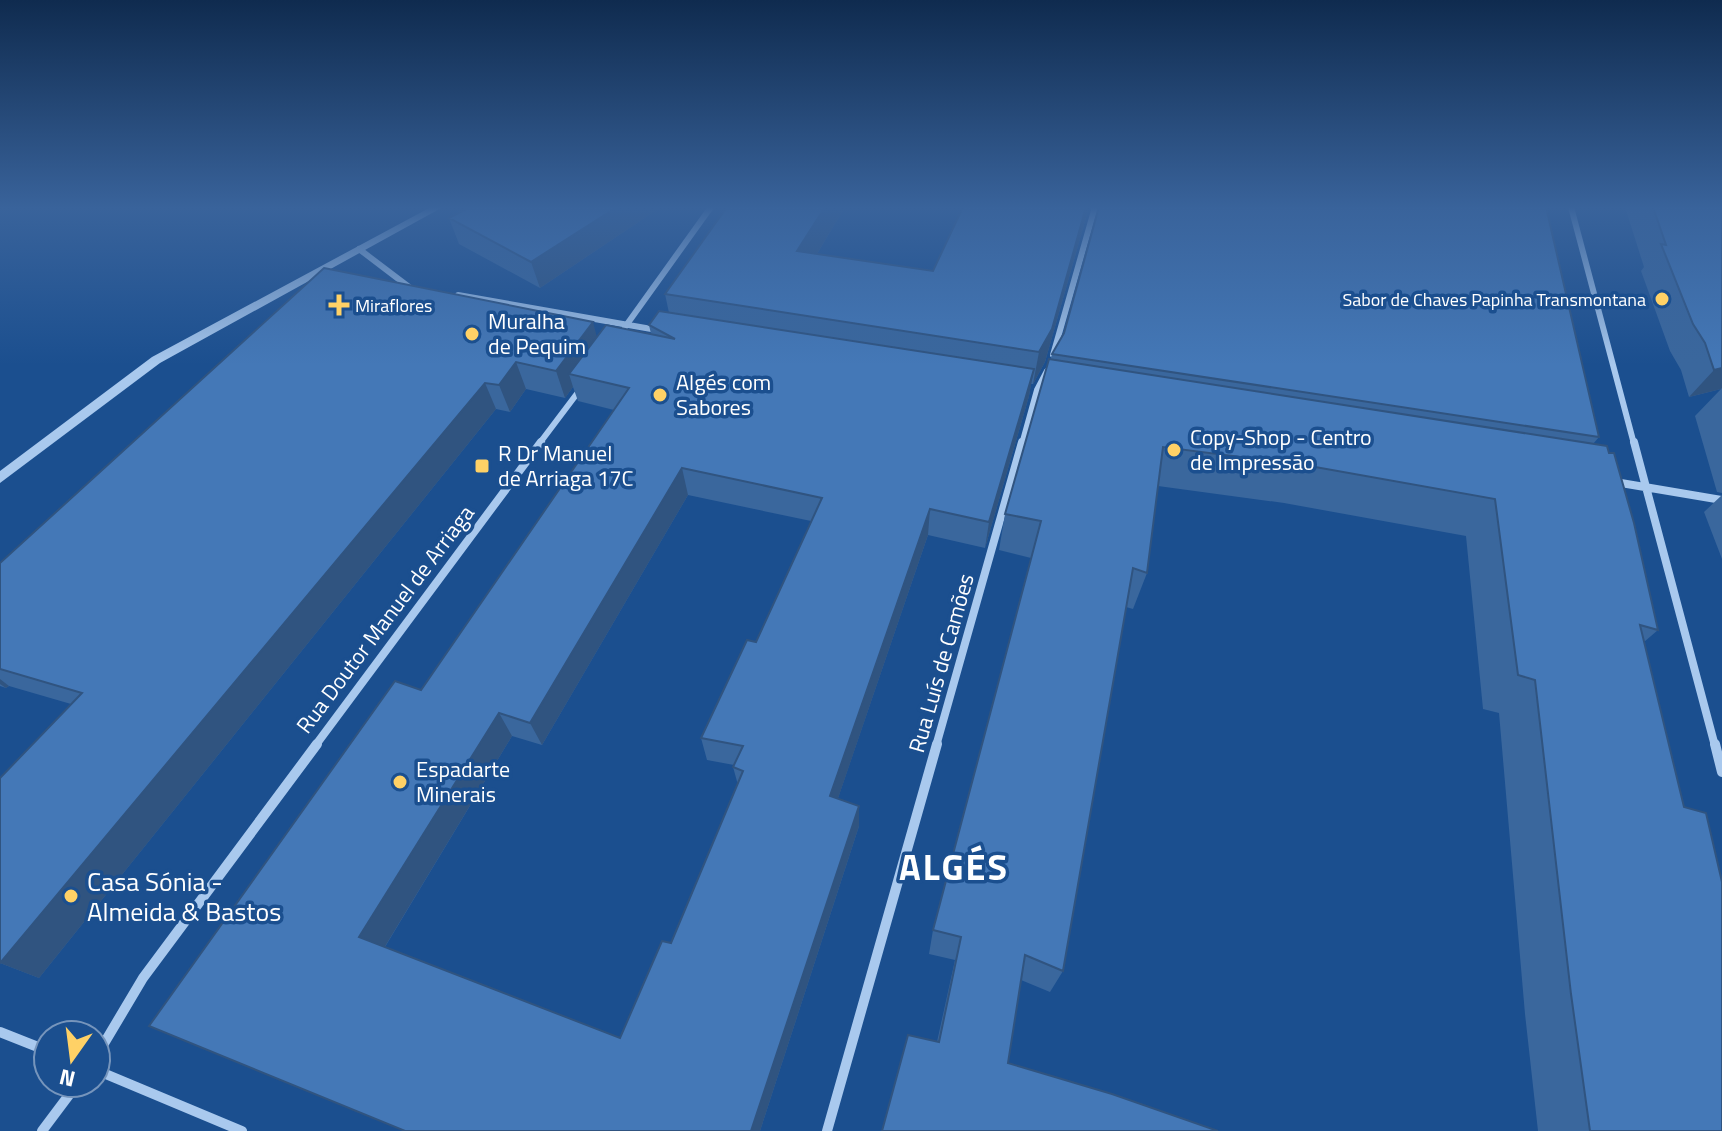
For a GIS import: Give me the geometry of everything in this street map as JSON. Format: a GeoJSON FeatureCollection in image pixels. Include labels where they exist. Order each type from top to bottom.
{"type":"FeatureCollection","features":[{"type":"Feature","properties":{"kind":"street"},"geometry":{"type":"LineString","coordinates":[[0,478],[156,360],[339,260]]}},
{"type":"Feature","properties":{"kind":"street"},"geometry":{"type":"LineString","coordinates":[[373,260],[406,286],[420,289]]}},
{"type":"Feature","properties":{"kind":"street"},"geometry":{"type":"LineString","coordinates":[[619,336],[673,260]]}},
{"type":"Feature","properties":{"kind":"street","name":"Rua Luís de Camões"},"geometry":{"type":"LineString","coordinates":[[827,1131],[1037,390],[1051,364],[1080,260]]}},
{"type":"Feature","properties":{"kind":"street"},"geometry":{"type":"LineString","coordinates":[[1585,260],[1722,772]]}},
{"type":"Feature","properties":{"kind":"street"},"geometry":{"type":"LineString","coordinates":[[450,294],[671,333]]}},
{"type":"Feature","properties":{"kind":"street","name":"Rua Doutor Manuel de Arriaga"},"geometry":{"type":"LineString","coordinates":[[112,1030],[143,978],[593,373]]}},
{"type":"Feature","properties":{"kind":"street"},"geometry":{"type":"LineString","coordinates":[[1024,388],[1053,392]]}},
{"type":"Feature","properties":{"kind":"street"},"geometry":{"type":"LineString","coordinates":[[1599,480],[1722,500]]}},
{"type":"Feature","properties":{"kind":"street"},"geometry":{"type":"LineString","coordinates":[[0,1032],[32,1045]]}},
{"type":"Feature","properties":{"kind":"street"},"geometry":{"type":"LineString","coordinates":[[112,1077],[242,1131]]}},
{"type":"Feature","properties":{"kind":"street"},"geometry":{"type":"LineString","coordinates":[[42,1131],[66,1099]]}},
{"type":"Feature","properties":{"kind":"building"},"geometry":{"type":"Polygon","coordinates":[[[689,260],[857,260],[933,271],[938,260],[1071,260],[1052,329],[1039,352],[665,294],[689,260]]]}},
{"type":"Feature","properties":{"kind":"building"},"geometry":{"type":"Polygon","coordinates":[[[1084,260],[1558,260],[1599,437],[1052,354],[1064,333],[1084,260]]]}},
{"type":"Feature","properties":{"kind":"building"},"geometry":{"type":"Polygon","coordinates":[[[1667,260],[1722,260],[1722,368],[1714,370],[1705,343],[1693,324],[1667,260]]]}},
{"type":"Feature","properties":{"kind":"building"},"geometry":{"type":"Polygon","coordinates":[[[324,268],[593,322],[556,371],[516,362],[499,385],[485,383],[0,963],[0,778],[82,693],[0,669],[0,563],[324,268]]]}},
{"type":"Feature","properties":{"kind":"building"},"geometry":{"type":"Polygon","coordinates":[[[659,311],[1034,369],[989,522],[930,509],[830,796],[859,806],[751,1131],[405,1131],[149,1026],[395,681],[421,690],[629,388],[569,374],[606,325],[675,339],[649,325],[659,311]],[[682,468],[530,723],[499,713],[359,937],[620,1038],[662,941],[671,943],[743,771],[733,767],[743,746],[701,738],[747,640],[756,642],[822,498],[682,468]]]}},
{"type":"Feature","properties":{"kind":"building"},"geometry":{"type":"Polygon","coordinates":[[[1049,359],[1607,446],[1609,453],[1614,453],[1634,523],[1658,630],[1640,625],[1684,807],[1706,813],[1722,882],[1722,1131],[1590,1131],[1535,680],[1518,675],[1495,499],[1304,465],[1163,447],[1147,573],[1133,568],[1063,971],[1025,955],[1008,1063],[1112,1094],[1218,1131],[882,1131],[908,1035],[939,1042],[961,937],[933,930],[1041,521],[1005,514],[1049,359]]]}},
{"type":"Feature","properties":{"kind":"place","name":"Sabor de Chaves Papinha Transmontana"},"geometry":{"type":"Point","coordinates":[1662,299]}},
{"type":"Feature","properties":{"kind":"place","name":"Miraflores"},"geometry":{"type":"Point","coordinates":[339,305]}},
{"type":"Feature","properties":{"kind":"place","name":"Muralha de Pequim"},"geometry":{"type":"Point","coordinates":[472,334]}},
{"type":"Feature","properties":{"kind":"place","name":"Algés com Sabores"},"geometry":{"type":"Point","coordinates":[660,395]}},
{"type":"Feature","properties":{"kind":"place","name":"Copy-Shop - Centro de Impressão"},"geometry":{"type":"Point","coordinates":[1174,450]}},
{"type":"Feature","properties":{"kind":"place","name":"R Dr Manuel de Arriaga 17C"},"geometry":{"type":"Point","coordinates":[482,466]}},
{"type":"Feature","properties":{"kind":"place","name":"Espadarte Minerais"},"geometry":{"type":"Point","coordinates":[400,782]}},
{"type":"Feature","properties":{"kind":"place","name":"Casa Sónia - Almeida & Bastos"},"geometry":{"type":"Point","coordinates":[71,896]}},
{"type":"Feature","properties":{"kind":"district","name":"ALGÉS"},"geometry":{"type":"Point","coordinates":[954,866]}}]}
